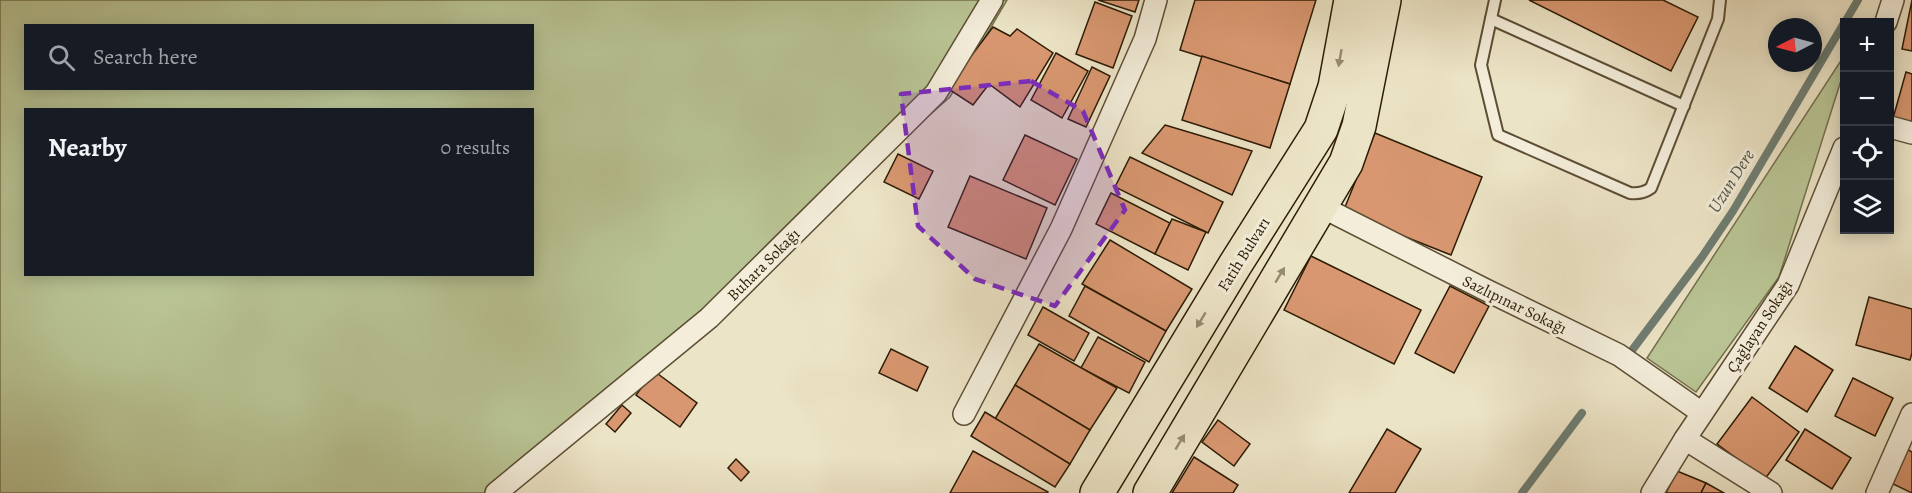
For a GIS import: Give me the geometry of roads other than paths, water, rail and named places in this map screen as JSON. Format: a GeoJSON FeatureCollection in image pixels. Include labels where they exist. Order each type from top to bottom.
{"type":"FeatureCollection","features":[{"type":"Feature","properties":{"kind":"main road","name":"Fatih Bulvarı"},"geometry":{"type":"LineString","coordinates":[[1097,493],[1229,275],[1322,129],[1335,87],[1351,0]]}},
{"type":"Feature","properties":{"kind":"main road"},"geometry":{"type":"LineString","coordinates":[[1150,493],[1346,162],[1359,126],[1384,0]]}},
{"type":"Feature","properties":{"kind":"street","name":"Buhara Sokağı"},"geometry":{"type":"LineString","coordinates":[[496,493],[709,318],[936,93],[992,0]]}},
{"type":"Feature","properties":{"kind":"street"},"geometry":{"type":"LineString","coordinates":[[964,414],[1061,229],[1145,39],[1156,0]]}},
{"type":"Feature","properties":{"kind":"street"},"geometry":{"type":"LineString","coordinates":[[1887,18],[1893,0]]}},
{"type":"Feature","properties":{"kind":"street"},"geometry":{"type":"LineString","coordinates":[[1894,128],[1912,134]]}},
{"type":"Feature","properties":{"kind":"street","name":"Çağlayan Sokağı"},"geometry":{"type":"LineString","coordinates":[[1652,493],[1702,413],[1788,285],[1840,160]]}},
{"type":"Feature","properties":{"kind":"street","name":"Sazlıpınar Sokağı"},"geometry":{"type":"LineString","coordinates":[[1320,206],[1619,354],[1702,413]]}},
{"type":"Feature","properties":{"kind":"street"},"geometry":{"type":"LineString","coordinates":[[1877,493],[1912,414]]}},
{"type":"Feature","properties":{"kind":"street"},"geometry":{"type":"LineString","coordinates":[[1685,439],[1771,493]]}},
{"type":"Feature","properties":{"kind":"lane"},"geometry":{"type":"LineString","coordinates":[[1495,0],[1481,65],[1498,135],[1630,193],[1641,193],[1651,188],[1718,19],[1720,0]]}},
{"type":"Feature","properties":{"kind":"lane"},"geometry":{"type":"LineString","coordinates":[[1491,19],[1684,106]]}},
{"type":"Feature","properties":{"kind":"waterway","name":"Uzun Dere"},"geometry":{"type":"LineString","coordinates":[[1847,18],[1858,0]]}},
{"type":"Feature","properties":{"kind":"waterway","name":"Uzun Dere"},"geometry":{"type":"LineString","coordinates":[[1633,349],[1702,257],[1733,211],[1840,30]]}},
{"type":"Feature","properties":{"kind":"waterway","name":"Uzun Dere"},"geometry":{"type":"LineString","coordinates":[[1522,493],[1582,413]]}}]}
